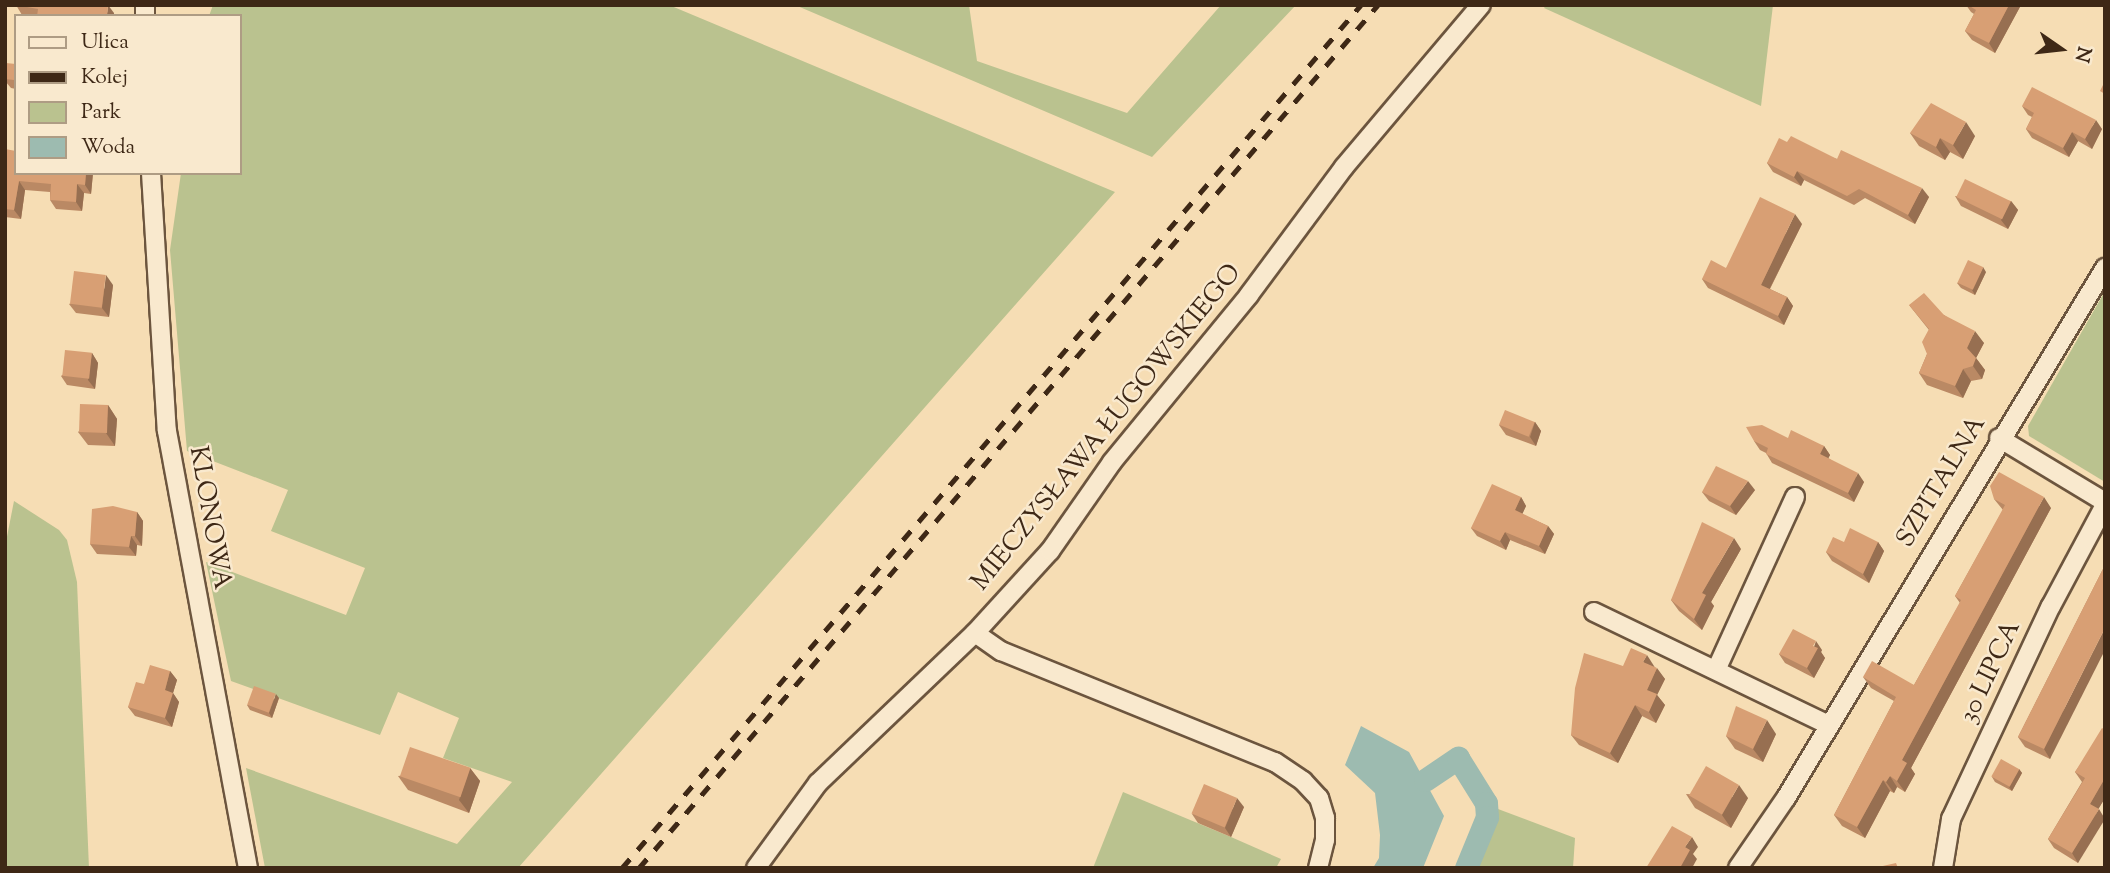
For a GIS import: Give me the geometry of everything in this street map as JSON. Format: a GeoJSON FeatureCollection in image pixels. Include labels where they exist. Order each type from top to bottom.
{"type":"FeatureCollection","features":[{"type":"Feature","properties":{"kind":"street","name":"MIECZYSŁAWA ŁUGOWSKIEGO"},"geometry":{"type":"LineString","coordinates":[[756,868],[818,783],[975,633],[1049,551],[1112,462],[1249,295],[1343,167],[1481,5]]}},
{"type":"Feature","properties":{"kind":"street","name":"KLONOWA"},"geometry":{"type":"LineString","coordinates":[[151,175],[167,431],[248,868]]}},
{"type":"Feature","properties":{"kind":"street","name":"SZPITALNA"},"geometry":{"type":"LineString","coordinates":[[1738,868],[1786,798],[1827,724],[1999,438],[2105,268]]}},
{"type":"Feature","properties":{"kind":"street"},"geometry":{"type":"LineString","coordinates":[[1999,438],[2105,503]]}},
{"type":"Feature","properties":{"kind":"street"},"geometry":{"type":"LineString","coordinates":[[1717,668],[1795,497]]}},
{"type":"Feature","properties":{"kind":"street","name":"30 LIPCA"},"geometry":{"type":"LineString","coordinates":[[1943,868],[1951,819],[2051,606],[2105,503]]}},
{"type":"Feature","properties":{"kind":"street"},"geometry":{"type":"LineString","coordinates":[[1594,612],[1717,668],[1827,724]]}},
{"type":"Feature","properties":{"kind":"street"},"geometry":{"type":"LineString","coordinates":[[975,633],[1001,651],[1275,762],[1303,781],[1319,798],[1325,818],[1325,841],[1318,868]]}},
{"type":"Feature","properties":{"kind":"green space"},"geometry":{"type":"Polygon","coordinates":[[[213,5],[669,5],[1115,192],[518,868],[265,868],[246,768],[457,844],[512,782],[443,758],[459,718],[398,692],[380,735],[231,681],[206,562],[346,615],[365,568],[271,531],[288,490],[187,451],[170,250],[181,175],[242,175],[242,14],[210,14],[213,5]]]}},
{"type":"Feature","properties":{"kind":"green space"},"geometry":{"type":"Polygon","coordinates":[[[795,5],[969,5],[977,61],[1127,113],[1221,5],[1296,5],[1152,157],[795,5]]]}},
{"type":"Feature","properties":{"kind":"green space"},"geometry":{"type":"Polygon","coordinates":[[[1546,5],[1773,5],[1761,106],[1544,8],[1546,5]]]}},
{"type":"Feature","properties":{"kind":"green space"},"geometry":{"type":"Polygon","coordinates":[[[2105,291],[2105,482],[2029,436],[2028,426],[2105,291]]]}},
{"type":"Feature","properties":{"kind":"green space"},"geometry":{"type":"Polygon","coordinates":[[[14,501],[59,530],[67,540],[77,582],[89,868],[5,868],[5,547],[14,501]]]}},
{"type":"Feature","properties":{"kind":"green space"},"geometry":{"type":"Polygon","coordinates":[[[1123,792],[1281,859],[1276,868],[1093,868],[1123,792]]]}},
{"type":"Feature","properties":{"kind":"green space"},"geometry":{"type":"Polygon","coordinates":[[[1498,809],[1575,838],[1573,868],[1476,868],[1498,809]]]}},
{"type":"Feature","properties":{"kind":"water"},"geometry":{"type":"Polygon","coordinates":[[[1361,726],[1409,752],[1444,816],[1423,868],[1373,868],[1379,858],[1380,835],[1375,793],[1345,765],[1361,726]]]}},
{"type":"Feature","properties":{"kind":"building"},"geometry":{"type":"Polygon","coordinates":[[[16,5],[108,5],[107,14],[37,14],[38,9],[16,5]]]}},
{"type":"Feature","properties":{"kind":"building"},"geometry":{"type":"Polygon","coordinates":[[[1968,5],[2009,5],[1989,43],[1965,31],[1976,10],[1968,5]]]}},
{"type":"Feature","properties":{"kind":"building"},"geometry":{"type":"Polygon","coordinates":[[[6,63],[14,64],[14,80],[5,79],[6,63]]]}},
{"type":"Feature","properties":{"kind":"building"},"geometry":{"type":"Polygon","coordinates":[[[2105,81],[2105,94],[2100,91],[2105,81]]]}},
{"type":"Feature","properties":{"kind":"building"},"geometry":{"type":"Polygon","coordinates":[[[2032,87],[2096,120],[2085,139],[2072,132],[2063,148],[2026,129],[2034,113],[2022,106],[2032,87]]]}},
{"type":"Feature","properties":{"kind":"building"},"geometry":{"type":"Polygon","coordinates":[[[1931,103],[1966,122],[1953,145],[1940,138],[1936,147],[1910,133],[1931,103]]]}},
{"type":"Feature","properties":{"kind":"building"},"geometry":{"type":"Polygon","coordinates":[[[1791,136],[1837,159],[1841,150],[1922,188],[1908,215],[1859,189],[1847,196],[1797,171],[1794,177],[1767,163],[1779,138],[1787,142],[1791,136]]]}},
{"type":"Feature","properties":{"kind":"building"},"geometry":{"type":"Polygon","coordinates":[[[5,149],[14,151],[14,175],[86,175],[85,185],[77,184],[76,202],[50,200],[51,184],[19,181],[14,210],[5,209],[5,149]]]}},
{"type":"Feature","properties":{"kind":"building"},"geometry":{"type":"Polygon","coordinates":[[[1965,179],[2011,201],[2002,219],[1956,197],[1965,179]]]}},
{"type":"Feature","properties":{"kind":"building"},"geometry":{"type":"Polygon","coordinates":[[[1760,197],[1795,214],[1761,285],[1787,297],[1778,316],[1702,279],[1711,260],[1726,268],[1760,197]]]}},
{"type":"Feature","properties":{"kind":"building"},"geometry":{"type":"Polygon","coordinates":[[[1968,260],[1983,267],[1973,290],[1957,283],[1968,260]]]}},
{"type":"Feature","properties":{"kind":"building"},"geometry":{"type":"Polygon","coordinates":[[[74,271],[106,275],[102,308],[70,304],[74,271]]]}},
{"type":"Feature","properties":{"kind":"building"},"geometry":{"type":"Polygon","coordinates":[[[1924,293],[1944,315],[1975,331],[1967,348],[1976,358],[1973,366],[1963,369],[1955,386],[1919,373],[1927,354],[1922,342],[1929,329],[1909,305],[1924,293]]]}},
{"type":"Feature","properties":{"kind":"building"},"geometry":{"type":"Polygon","coordinates":[[[65,350],[92,353],[89,379],[62,376],[65,350]]]}},
{"type":"Feature","properties":{"kind":"building"},"geometry":{"type":"Polygon","coordinates":[[[80,404],[108,405],[107,433],[79,432],[80,404]]]}},
{"type":"Feature","properties":{"kind":"building"},"geometry":{"type":"Polygon","coordinates":[[[1505,410],[1535,422],[1529,437],[1499,425],[1505,410]]]}},
{"type":"Feature","properties":{"kind":"building"},"geometry":{"type":"Polygon","coordinates":[[[1762,425],[1788,438],[1791,430],[1824,446],[1820,454],[1858,473],[1848,493],[1766,454],[1768,448],[1754,441],[1746,427],[1762,425]]]}},
{"type":"Feature","properties":{"kind":"building"},"geometry":{"type":"Polygon","coordinates":[[[1716,466],[1748,481],[1730,506],[1702,492],[1716,466]]]}},
{"type":"Feature","properties":{"kind":"building"},"geometry":{"type":"Polygon","coordinates":[[[1999,472],[2044,497],[1902,760],[1907,763],[1897,781],[1890,776],[1886,782],[1883,780],[1857,827],[1834,815],[1896,697],[1863,677],[1872,661],[1914,685],[1961,600],[1955,596],[2005,505],[1994,499],[1990,486],[1999,472]]]}},
{"type":"Feature","properties":{"kind":"building"},"geometry":{"type":"Polygon","coordinates":[[[1492,484],[1521,497],[1515,510],[1548,526],[1539,546],[1505,532],[1500,541],[1471,528],[1492,484]]]}},
{"type":"Feature","properties":{"kind":"building"},"geometry":{"type":"Polygon","coordinates":[[[113,506],[137,512],[135,536],[131,536],[129,547],[90,544],[92,509],[113,506]]]}},
{"type":"Feature","properties":{"kind":"building"},"geometry":{"type":"Polygon","coordinates":[[[1702,522],[1734,538],[1702,593],[1706,595],[1694,619],[1671,600],[1702,522]]]}},
{"type":"Feature","properties":{"kind":"building"},"geometry":{"type":"Polygon","coordinates":[[[1850,528],[1878,542],[1863,574],[1826,552],[1833,537],[1844,542],[1850,528]]]}},
{"type":"Feature","properties":{"kind":"building"},"geometry":{"type":"Polygon","coordinates":[[[2105,565],[2105,628],[2044,749],[2018,737],[2105,565]]]}},
{"type":"Feature","properties":{"kind":"building"},"geometry":{"type":"Polygon","coordinates":[[[1793,629],[1816,641],[1813,646],[1818,648],[1807,668],[1779,654],[1793,629]]]}},
{"type":"Feature","properties":{"kind":"building"},"geometry":{"type":"Polygon","coordinates":[[[1631,648],[1647,655],[1643,662],[1657,668],[1647,690],[1657,694],[1649,712],[1635,705],[1610,753],[1571,735],[1575,688],[1584,653],[1623,666],[1631,648]]]}},
{"type":"Feature","properties":{"kind":"building"},"geometry":{"type":"Polygon","coordinates":[[[150,665],[170,671],[165,690],[173,693],[165,718],[128,707],[136,682],[144,684],[150,665]]]}},
{"type":"Feature","properties":{"kind":"building"},"geometry":{"type":"Polygon","coordinates":[[[254,686],[276,694],[269,713],[247,705],[254,686]]]}},
{"type":"Feature","properties":{"kind":"building"},"geometry":{"type":"Polygon","coordinates":[[[1736,706],[1767,720],[1753,749],[1726,736],[1736,706]]]}},
{"type":"Feature","properties":{"kind":"building"},"geometry":{"type":"Polygon","coordinates":[[[2102,728],[2105,730],[2105,778],[2090,804],[2099,809],[2072,853],[2048,839],[2085,778],[2075,772],[2102,728]]]}},
{"type":"Feature","properties":{"kind":"building"},"geometry":{"type":"Polygon","coordinates":[[[410,747],[471,768],[460,797],[400,776],[410,747]]]}},
{"type":"Feature","properties":{"kind":"building"},"geometry":{"type":"Polygon","coordinates":[[[2001,759],[2019,769],[2010,787],[1991,776],[2001,759]]]}},
{"type":"Feature","properties":{"kind":"building"},"geometry":{"type":"Polygon","coordinates":[[[1706,766],[1739,785],[1722,814],[1689,795],[1706,766]]]}},
{"type":"Feature","properties":{"kind":"building"},"geometry":{"type":"Polygon","coordinates":[[[1204,784],[1237,798],[1225,828],[1191,813],[1204,784]]]}},
{"type":"Feature","properties":{"kind":"building"},"geometry":{"type":"Polygon","coordinates":[[[1672,826],[1692,837],[1685,847],[1690,850],[1680,868],[1646,868],[1672,826]]]}},
{"type":"Feature","properties":{"kind":"building"},"geometry":{"type":"Polygon","coordinates":[[[1896,863],[1898,868],[1874,868],[1896,863]]]}},
{"type":"Feature","properties":{"kind":"waterway"},"geometry":{"type":"LineString","coordinates":[[1425,780],[1458,758],[1486,803],[1487,817],[1466,868]]}},
{"type":"Feature","properties":{"kind":"railway"},"geometry":{"type":"LineString","coordinates":[[622,868],[1361,5]]}},
{"type":"Feature","properties":{"kind":"railway"},"geometry":{"type":"LineString","coordinates":[[639,868],[1378,5]]}}]}
